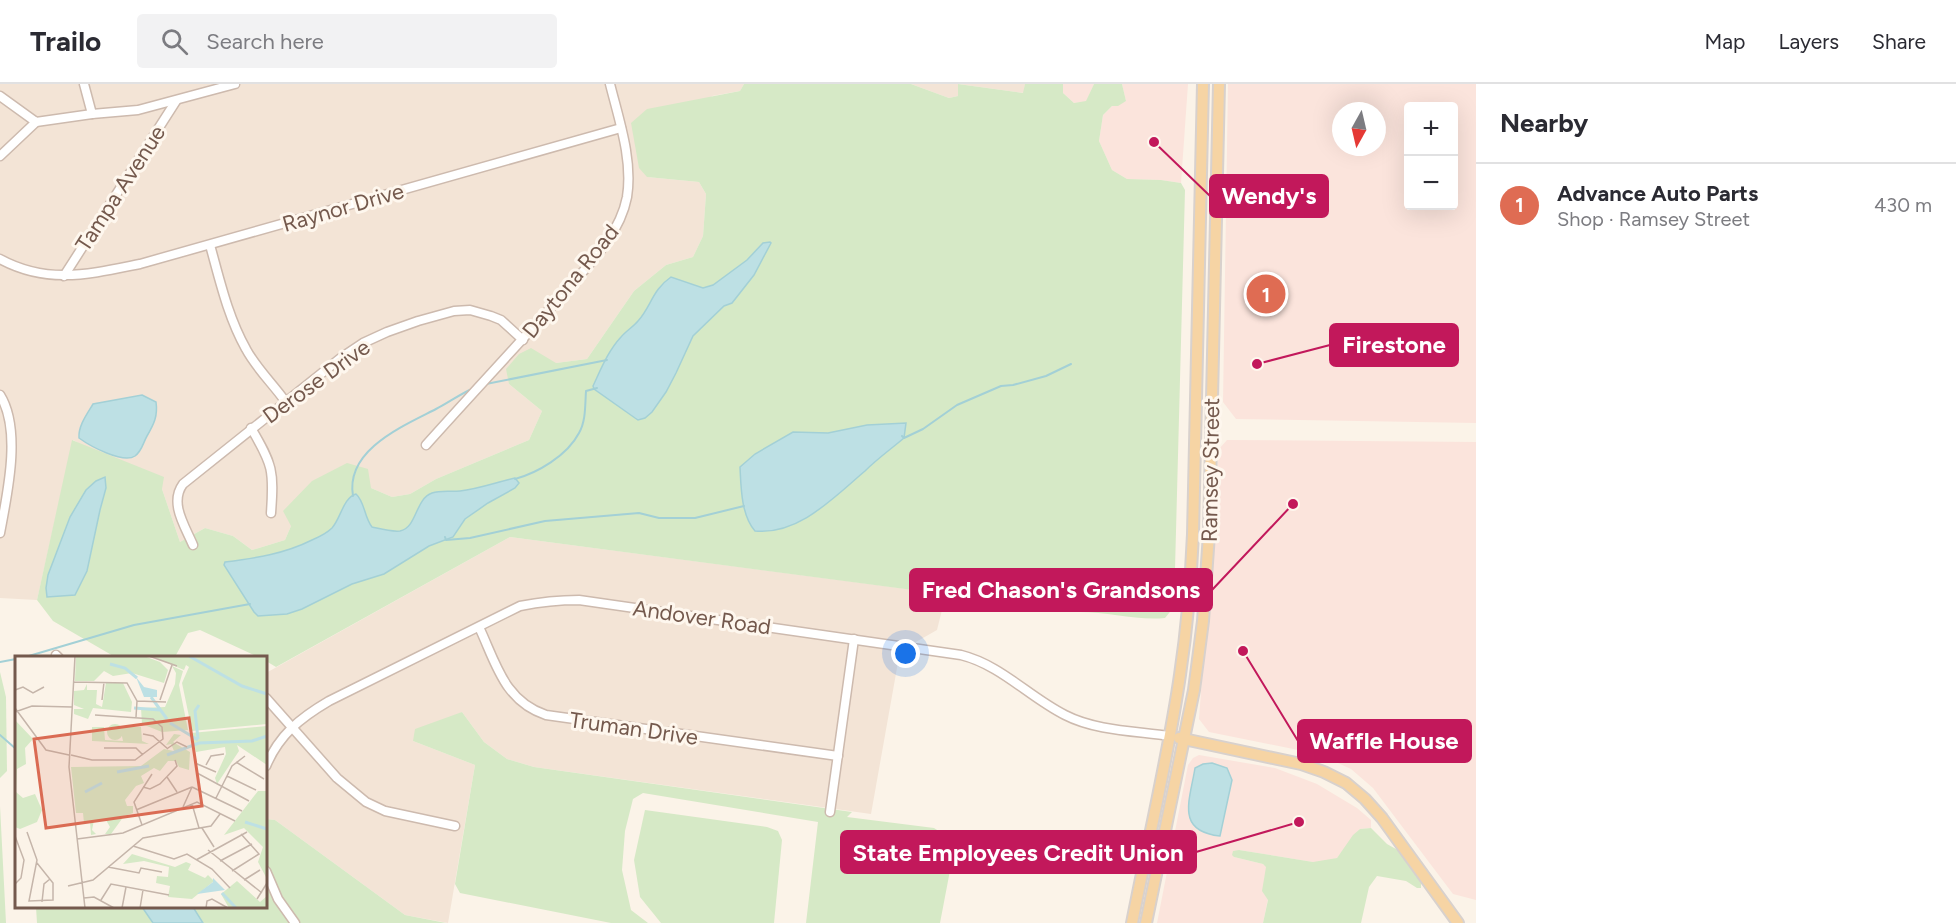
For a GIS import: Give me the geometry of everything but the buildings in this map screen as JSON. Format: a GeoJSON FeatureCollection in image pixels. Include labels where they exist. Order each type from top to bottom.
{"type":"FeatureCollection","features":[{"type":"Feature","properties":{"kind":"main road","name":"Ramsey Street"},"geometry":{"type":"LineString","coordinates":[[1132,923],[1170,736],[1180,677],[1190,591],[1196,428],[1203,84]]}},
{"type":"Feature","properties":{"kind":"main road","name":"Ramsey Street"},"geometry":{"type":"LineString","coordinates":[[1146,923],[1196,679],[1206,592],[1219,84]]}},
{"type":"Feature","properties":{"kind":"main road"},"geometry":{"type":"LineString","coordinates":[[1202,141],[1218,133]]}},
{"type":"Feature","properties":{"kind":"main road"},"geometry":{"type":"LineString","coordinates":[[1202,141],[1218,147]]}},
{"type":"Feature","properties":{"kind":"main road"},"geometry":{"type":"LineString","coordinates":[[1196,428],[1211,428]]}},
{"type":"Feature","properties":{"kind":"main road"},"geometry":{"type":"LineString","coordinates":[[1170,736],[1301,764],[1346,783],[1365,798],[1382,818],[1458,923]]}},
{"type":"Feature","properties":{"kind":"street"},"geometry":{"type":"LineString","coordinates":[[84,84],[92,114]]}},
{"type":"Feature","properties":{"kind":"street"},"geometry":{"type":"LineString","coordinates":[[0,156],[36,122],[138,110],[235,84]]}},
{"type":"Feature","properties":{"kind":"street","name":"Daytona Road"},"geometry":{"type":"LineString","coordinates":[[426,445],[523,340],[601,249],[616,227],[627,196],[628,180],[625,148],[610,84]]}},
{"type":"Feature","properties":{"kind":"street"},"geometry":{"type":"LineString","coordinates":[[0,96],[36,122]]}},
{"type":"Feature","properties":{"kind":"street","name":"Tampa Avenue"},"geometry":{"type":"LineString","coordinates":[[64,276],[176,101]]}},
{"type":"Feature","properties":{"kind":"street","name":"Raynor Drive"},"geometry":{"type":"LineString","coordinates":[[0,259],[21,269],[37,273],[64,276],[94,274],[210,245],[621,128]]}},
{"type":"Feature","properties":{"kind":"street"},"geometry":{"type":"LineString","coordinates":[[210,245],[234,325],[247,351],[285,401]]}},
{"type":"Feature","properties":{"kind":"street","name":"Derose Drive"},"geometry":{"type":"LineString","coordinates":[[193,545],[177,504],[179,488],[285,401],[363,344],[418,321],[454,311],[470,310],[491,316],[510,327],[523,340]]}},
{"type":"Feature","properties":{"kind":"street"},"geometry":{"type":"LineString","coordinates":[[0,395],[9,417],[11,475],[4,488],[0,533]]}},
{"type":"Feature","properties":{"kind":"street"},"geometry":{"type":"LineString","coordinates":[[251,428],[265,452],[272,472],[271,513]]}},
{"type":"Feature","properties":{"kind":"street","name":"Andover Road"},"geometry":{"type":"LineString","coordinates":[[267,764],[283,736],[314,710],[329,701],[520,606],[541,602],[579,600],[952,653],[969,657],[993,668],[1055,710],[1077,721],[1170,736]]}},
{"type":"Feature","properties":{"kind":"street","name":"Truman Drive"},"geometry":{"type":"LineString","coordinates":[[479,627],[507,688],[518,700],[536,712],[838,756]]}},
{"type":"Feature","properties":{"kind":"street"},"geometry":{"type":"LineString","coordinates":[[830,812],[854,639]]}},
{"type":"Feature","properties":{"kind":"street"},"geometry":{"type":"LineString","coordinates":[[267,699],[337,778],[366,802],[396,814],[454,826]]}},
{"type":"Feature","properties":{"kind":"street"},"geometry":{"type":"LineString","coordinates":[[267,874],[278,899],[295,923]]}},
{"type":"Feature","properties":{"kind":"shaded area"},"geometry":{"type":"Polygon","coordinates":[[[0,84],[744,84],[740,91],[712,96],[647,177],[699,182],[706,194],[703,236],[693,257],[666,265],[634,291],[587,359],[556,363],[509,384],[542,411],[529,440],[436,479],[410,494],[392,497],[371,488],[291,526],[285,540],[252,550],[233,536],[205,528],[180,542],[162,489],[73,440],[37,600],[0,598],[0,84]]]}},
{"type":"Feature","properties":{"kind":"shaded area"},"geometry":{"type":"Polygon","coordinates":[[[911,84],[958,84],[958,96],[949,98],[911,84]]]}},
{"type":"Feature","properties":{"kind":"shaded area"},"geometry":{"type":"Polygon","coordinates":[[[958,84],[1025,84],[1024,93],[958,84]]]}},
{"type":"Feature","properties":{"kind":"shaded area"},"geometry":{"type":"Polygon","coordinates":[[[1063,84],[1094,84],[1086,102],[1074,103],[1063,93],[1063,84]]]}},
{"type":"Feature","properties":{"kind":"shaded area"},"geometry":{"type":"Polygon","coordinates":[[[1122,84],[1188,84],[1181,183],[1127,179],[1112,170],[1099,141],[1103,115],[1112,106],[1126,101],[1122,84]]]}},
{"type":"Feature","properties":{"kind":"shaded area"},"geometry":{"type":"Polygon","coordinates":[[[1228,84],[1476,84],[1476,423],[1236,419],[1223,402],[1228,84]]]}},
{"type":"Feature","properties":{"kind":"shaded area"},"geometry":{"type":"Polygon","coordinates":[[[1227,440],[1476,442],[1476,900],[1453,894],[1373,788],[1351,769],[1318,754],[1209,732],[1199,719],[1219,449],[1227,440]]]}},
{"type":"Feature","properties":{"kind":"shaded area"},"geometry":{"type":"Polygon","coordinates":[[[510,537],[946,594],[937,630],[900,651],[871,814],[534,767],[507,759],[484,742],[462,712],[413,741],[475,765],[448,923],[405,915],[275,820],[267,819],[267,672],[510,537]]]}},
{"type":"Feature","properties":{"kind":"shaded area"},"geometry":{"type":"Polygon","coordinates":[[[1199,755],[1275,768],[1317,784],[1357,808],[1371,820],[1371,828],[1360,829],[1337,858],[1323,862],[1239,850],[1234,857],[1267,867],[1264,880],[1268,899],[1263,923],[1157,923],[1188,765],[1193,758],[1199,755]]]}},
{"type":"Feature","properties":{"kind":"green space"},"geometry":{"type":"Polygon","coordinates":[[[744,84],[911,84],[949,98],[958,96],[958,84],[1023,93],[1025,84],[1063,84],[1063,93],[1074,103],[1086,101],[1094,84],[1122,84],[1126,101],[1118,106],[1112,106],[1103,115],[1099,141],[1112,170],[1127,179],[1181,183],[1185,190],[1174,607],[1165,618],[1080,612],[510,537],[276,667],[267,662],[267,656],[256,656],[200,630],[188,633],[176,656],[113,656],[53,621],[37,600],[72,440],[164,477],[162,489],[180,542],[205,528],[233,536],[252,550],[285,540],[291,526],[283,511],[312,481],[347,463],[368,469],[371,488],[392,497],[410,494],[436,479],[529,440],[542,411],[509,384],[506,369],[519,354],[531,348],[556,363],[587,359],[634,291],[666,265],[693,257],[703,236],[706,194],[699,182],[647,177],[639,168],[631,123],[647,109],[740,91],[744,84]]]}},
{"type":"Feature","properties":{"kind":"green space"},"geometry":{"type":"Polygon","coordinates":[[[0,672],[6,697],[7,771],[0,778],[0,672]]]}},
{"type":"Feature","properties":{"kind":"green space"},"geometry":{"type":"Polygon","coordinates":[[[462,712],[484,742],[507,759],[534,767],[852,812],[847,817],[934,828],[948,837],[952,860],[940,923],[806,923],[818,822],[643,793],[633,799],[625,831],[622,870],[631,910],[648,923],[611,923],[460,893],[455,884],[475,765],[413,741],[415,729],[462,712]]]}},
{"type":"Feature","properties":{"kind":"green space"},"geometry":{"type":"Polygon","coordinates":[[[0,806],[6,923],[0,923],[0,806]]]}},
{"type":"Feature","properties":{"kind":"green space"},"geometry":{"type":"Polygon","coordinates":[[[645,810],[767,827],[778,831],[782,840],[774,923],[661,923],[640,897],[634,860],[645,810]]]}},
{"type":"Feature","properties":{"kind":"green space"},"geometry":{"type":"Polygon","coordinates":[[[267,819],[275,820],[405,915],[446,923],[37,923],[36,908],[267,908],[267,819]]]}},
{"type":"Feature","properties":{"kind":"green space"},"geometry":{"type":"Polygon","coordinates":[[[1371,828],[1387,844],[1403,853],[1421,879],[1421,888],[1406,881],[1377,876],[1369,887],[1361,923],[1263,923],[1268,900],[1262,891],[1266,867],[1263,864],[1234,857],[1233,851],[1239,850],[1313,862],[1337,858],[1353,835],[1360,829],[1371,828]]]}},
{"type":"Feature","properties":{"kind":"water"},"geometry":{"type":"Polygon","coordinates":[[[770,242],[754,275],[732,303],[724,306],[693,336],[666,392],[645,418],[638,420],[594,389],[593,386],[612,348],[642,316],[665,282],[671,277],[703,288],[713,285],[747,260],[763,243],[770,242]]]}},
{"type":"Feature","properties":{"kind":"water"},"geometry":{"type":"Polygon","coordinates":[[[142,395],[156,402],[156,412],[152,428],[135,456],[123,458],[115,456],[79,438],[81,425],[93,404],[142,395]]]}},
{"type":"Feature","properties":{"kind":"water"},"geometry":{"type":"Polygon","coordinates":[[[906,423],[904,438],[814,513],[801,521],[771,531],[755,531],[750,524],[743,500],[740,467],[755,454],[793,432],[828,433],[867,425],[906,423]]]}},
{"type":"Feature","properties":{"kind":"water"},"geometry":{"type":"Polygon","coordinates":[[[105,477],[106,488],[87,571],[75,595],[47,597],[48,575],[70,517],[86,490],[105,477]]]}},
{"type":"Feature","properties":{"kind":"water"},"geometry":{"type":"Polygon","coordinates":[[[515,478],[519,483],[515,488],[465,519],[453,537],[429,546],[384,574],[352,584],[287,614],[258,616],[224,565],[225,562],[280,552],[328,532],[335,524],[345,504],[356,494],[372,527],[400,531],[410,525],[422,501],[432,493],[467,490],[515,478]]]}},
{"type":"Feature","properties":{"kind":"water"},"geometry":{"type":"Polygon","coordinates":[[[1212,763],[1227,768],[1232,780],[1220,836],[1196,828],[1189,812],[1195,768],[1212,763]]]}},
{"type":"Feature","properties":{"kind":"water"},"geometry":{"type":"Polygon","coordinates":[[[143,908],[194,908],[203,923],[153,923],[143,908]]]}},
{"type":"Feature","properties":{"kind":"waterway"},"geometry":{"type":"LineString","coordinates":[[486,384],[607,360]]}},
{"type":"Feature","properties":{"kind":"waterway"},"geometry":{"type":"LineString","coordinates":[[902,436],[904,438],[923,429],[957,405],[1001,386],[1046,376],[1071,364]]}},
{"type":"Feature","properties":{"kind":"waterway"},"geometry":{"type":"LineString","coordinates":[[515,479],[542,468],[567,449],[579,433],[583,423],[586,391],[597,388]]}},
{"type":"Feature","properties":{"kind":"waterway"},"geometry":{"type":"LineString","coordinates":[[353,496],[353,480],[358,465],[379,442],[408,423],[472,389]]}},
{"type":"Feature","properties":{"kind":"waterway"},"geometry":{"type":"LineString","coordinates":[[445,537],[446,540],[470,538],[545,521],[639,513],[659,518],[695,518],[744,506]]}},
{"type":"Feature","properties":{"kind":"waterway"},"geometry":{"type":"LineString","coordinates":[[29,656],[134,625],[250,604]]}},
{"type":"Feature","properties":{"kind":"waterway"},"geometry":{"type":"LineString","coordinates":[[0,662],[15,659]]}},
{"type":"Feature","properties":{"kind":"waterway"},"geometry":{"type":"LineString","coordinates":[[0,735],[15,748]]}},
{"type":"Feature","properties":{"kind":"place","name":"Wendy's"},"geometry":{"type":"Point","coordinates":[1154,142]}},
{"type":"Feature","properties":{"kind":"place","name":"Advance Auto Parts"},"geometry":{"type":"Point","coordinates":[1266,294]}},
{"type":"Feature","properties":{"kind":"place","name":"Firestone"},"geometry":{"type":"Point","coordinates":[1257,364]}},
{"type":"Feature","properties":{"kind":"place","name":"Fred Chason's Grandsons"},"geometry":{"type":"Point","coordinates":[1293,504]}},
{"type":"Feature","properties":{"kind":"place","name":"Waffle House"},"geometry":{"type":"Point","coordinates":[1243,651]}},
{"type":"Feature","properties":{"kind":"place","name":"State Employees Credit Union"},"geometry":{"type":"Point","coordinates":[1299,822]}}]}
